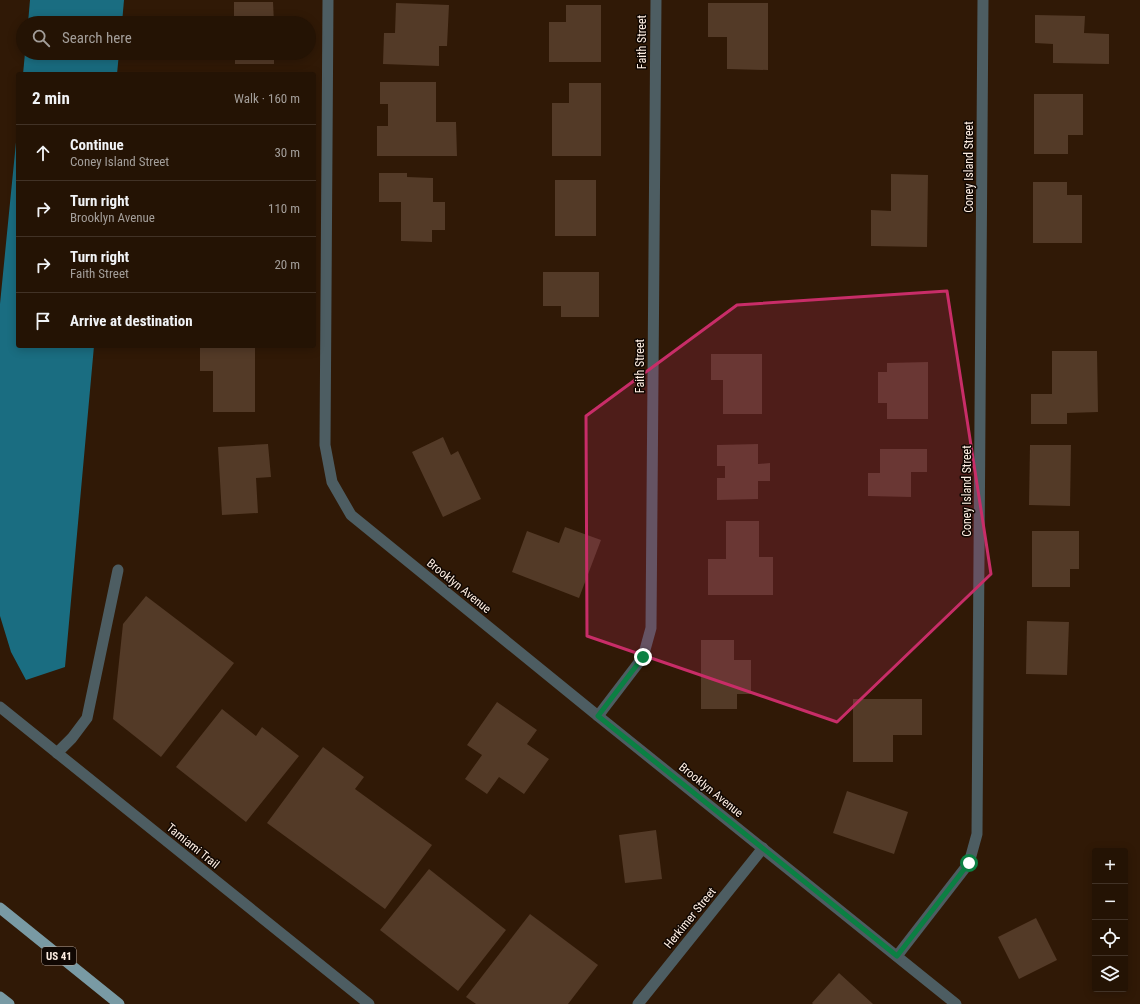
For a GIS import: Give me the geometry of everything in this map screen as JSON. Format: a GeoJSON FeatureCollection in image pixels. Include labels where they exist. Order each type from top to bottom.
{"type":"FeatureCollection","features":[{"type":"Feature","properties":{"kind":"main road","name":"US 41"},"geometry":{"type":"LineString","coordinates":[[0,908],[119,1004]]}},
{"type":"Feature","properties":{"kind":"main road"},"geometry":{"type":"LineString","coordinates":[[0,997],[9,1004]]}},
{"type":"Feature","properties":{"kind":"street","name":"Brooklyn Avenue"},"geometry":{"type":"LineString","coordinates":[[328,0],[325,445],[332,482],[351,515],[956,1004]]}},
{"type":"Feature","properties":{"kind":"street","name":"Faith Street"},"geometry":{"type":"LineString","coordinates":[[598,716],[643,657],[651,628],[656,0]]}},
{"type":"Feature","properties":{"kind":"street","name":"Coney Island Street"},"geometry":{"type":"LineString","coordinates":[[897,956],[969,863],[977,834],[983,0]]}},
{"type":"Feature","properties":{"kind":"street"},"geometry":{"type":"LineString","coordinates":[[57,753],[72,738],[87,718],[118,570]]}},
{"type":"Feature","properties":{"kind":"street","name":"Tamiami Trail"},"geometry":{"type":"LineString","coordinates":[[0,707],[369,1004]]}},
{"type":"Feature","properties":{"kind":"street","name":"Herkimer Street"},"geometry":{"type":"LineString","coordinates":[[638,1004],[763,848]]}},
{"type":"Feature","properties":{"kind":"highlighted area"},"geometry":{"type":"Polygon","coordinates":[[[947,291],[991,574],[837,722],[587,636],[586,416],[737,305],[947,291]]]}},
{"type":"Feature","properties":{"kind":"water"},"geometry":{"type":"Polygon","coordinates":[[[30,0],[124,0],[123,16],[29,16],[30,0]]]}},
{"type":"Feature","properties":{"kind":"water"},"geometry":{"type":"Polygon","coordinates":[[[24,60],[118,60],[117,72],[23,72],[24,60]]]}},
{"type":"Feature","properties":{"kind":"water"},"geometry":{"type":"Polygon","coordinates":[[[16,142],[16,348],[94,348],[65,667],[26,680],[11,652],[0,616],[0,304],[16,142]]]}},
{"type":"Feature","properties":{"kind":"building"},"geometry":{"type":"Polygon","coordinates":[[[234,2],[273,2],[274,16],[234,16],[234,2]]]}},
{"type":"Feature","properties":{"kind":"building"},"geometry":{"type":"Polygon","coordinates":[[[396,3],[449,5],[447,46],[439,46],[439,66],[383,64],[384,33],[395,33],[396,3]]]}},
{"type":"Feature","properties":{"kind":"building"},"geometry":{"type":"Polygon","coordinates":[[[708,3],[768,3],[768,70],[727,69],[727,37],[708,37],[708,3]]]}},
{"type":"Feature","properties":{"kind":"building"},"geometry":{"type":"Polygon","coordinates":[[[566,5],[601,5],[601,62],[549,62],[549,22],[566,22],[566,5]]]}},
{"type":"Feature","properties":{"kind":"building"},"geometry":{"type":"Polygon","coordinates":[[[1035,15],[1085,16],[1084,33],[1109,34],[1109,64],[1053,63],[1053,44],[1035,43],[1035,15]]]}},
{"type":"Feature","properties":{"kind":"building"},"geometry":{"type":"Polygon","coordinates":[[[235,60],[274,60],[274,64],[235,64],[235,60]]]}},
{"type":"Feature","properties":{"kind":"building"},"geometry":{"type":"Polygon","coordinates":[[[380,82],[436,82],[436,122],[456,122],[457,156],[377,156],[377,126],[388,126],[388,104],[380,104],[380,82]]]}},
{"type":"Feature","properties":{"kind":"building"},"geometry":{"type":"Polygon","coordinates":[[[569,83],[601,83],[601,156],[552,156],[552,103],[569,103],[569,83]]]}},
{"type":"Feature","properties":{"kind":"building"},"geometry":{"type":"Polygon","coordinates":[[[1034,94],[1083,94],[1083,135],[1068,135],[1068,154],[1034,154],[1034,94]]]}},
{"type":"Feature","properties":{"kind":"building"},"geometry":{"type":"Polygon","coordinates":[[[379,173],[407,173],[407,177],[433,178],[433,202],[445,202],[445,230],[432,230],[432,242],[401,241],[401,202],[379,202],[379,173]]]}},
{"type":"Feature","properties":{"kind":"building"},"geometry":{"type":"Polygon","coordinates":[[[891,174],[928,175],[927,247],[871,246],[871,210],[891,211],[891,174]]]}},
{"type":"Feature","properties":{"kind":"building"},"geometry":{"type":"Polygon","coordinates":[[[555,180],[596,180],[596,236],[555,236],[555,180]]]}},
{"type":"Feature","properties":{"kind":"building"},"geometry":{"type":"Polygon","coordinates":[[[1033,182],[1067,182],[1067,195],[1082,195],[1082,243],[1033,243],[1033,182]]]}},
{"type":"Feature","properties":{"kind":"building"},"geometry":{"type":"Polygon","coordinates":[[[543,272],[599,272],[599,317],[561,317],[561,306],[543,306],[543,272]]]}},
{"type":"Feature","properties":{"kind":"building"},"geometry":{"type":"Polygon","coordinates":[[[200,348],[255,348],[255,412],[213,412],[213,371],[200,371],[200,348]]]}},
{"type":"Feature","properties":{"kind":"building"},"geometry":{"type":"Polygon","coordinates":[[[1052,351],[1097,351],[1098,412],[1067,413],[1067,424],[1031,424],[1031,394],[1052,394],[1052,351]]]}},
{"type":"Feature","properties":{"kind":"building"},"geometry":{"type":"Polygon","coordinates":[[[711,354],[762,354],[762,414],[723,414],[723,380],[711,380],[711,354]]]}},
{"type":"Feature","properties":{"kind":"building"},"geometry":{"type":"Polygon","coordinates":[[[928,362],[928,419],[887,419],[887,403],[878,403],[878,372],[887,372],[887,363],[928,362]]]}},
{"type":"Feature","properties":{"kind":"building"},"geometry":{"type":"Polygon","coordinates":[[[443,437],[451,455],[458,451],[481,499],[443,517],[412,452],[443,437]]]}},
{"type":"Feature","properties":{"kind":"building"},"geometry":{"type":"Polygon","coordinates":[[[268,444],[271,477],[256,478],[258,513],[222,515],[218,447],[268,444]]]}},
{"type":"Feature","properties":{"kind":"building"},"geometry":{"type":"Polygon","coordinates":[[[758,444],[758,464],[770,463],[770,481],[758,481],[758,499],[717,500],[717,478],[725,478],[725,466],[717,466],[717,445],[758,444]]]}},
{"type":"Feature","properties":{"kind":"building"},"geometry":{"type":"Polygon","coordinates":[[[1030,445],[1071,445],[1070,506],[1029,505],[1030,445]]]}},
{"type":"Feature","properties":{"kind":"building"},"geometry":{"type":"Polygon","coordinates":[[[880,449],[927,449],[927,472],[911,472],[911,497],[868,496],[868,473],[880,473],[880,449]]]}},
{"type":"Feature","properties":{"kind":"building"},"geometry":{"type":"Polygon","coordinates":[[[726,521],[759,521],[759,557],[773,557],[773,595],[708,595],[708,559],[726,559],[726,521]]]}},
{"type":"Feature","properties":{"kind":"building"},"geometry":{"type":"Polygon","coordinates":[[[565,527],[601,540],[579,598],[512,572],[527,531],[559,543],[565,527]]]}},
{"type":"Feature","properties":{"kind":"building"},"geometry":{"type":"Polygon","coordinates":[[[1032,531],[1079,531],[1079,569],[1070,569],[1070,587],[1032,587],[1032,531]]]}},
{"type":"Feature","properties":{"kind":"building"},"geometry":{"type":"Polygon","coordinates":[[[146,596],[234,663],[161,757],[113,719],[123,624],[146,596]]]}},
{"type":"Feature","properties":{"kind":"building"},"geometry":{"type":"Polygon","coordinates":[[[1027,621],[1069,622],[1067,675],[1026,674],[1027,621]]]}},
{"type":"Feature","properties":{"kind":"building"},"geometry":{"type":"Polygon","coordinates":[[[701,640],[734,640],[734,660],[751,660],[751,694],[737,694],[737,709],[701,709],[701,640]]]}},
{"type":"Feature","properties":{"kind":"building"},"geometry":{"type":"Polygon","coordinates":[[[853,699],[922,699],[922,735],[893,735],[893,762],[853,762],[853,699]]]}},
{"type":"Feature","properties":{"kind":"building"},"geometry":{"type":"Polygon","coordinates":[[[497,702],[537,730],[527,744],[549,759],[524,794],[499,777],[487,794],[465,779],[482,755],[467,745],[497,702]]]}},
{"type":"Feature","properties":{"kind":"building"},"geometry":{"type":"Polygon","coordinates":[[[222,709],[256,736],[262,727],[299,756],[246,822],[176,767],[222,709]]]}},
{"type":"Feature","properties":{"kind":"building"},"geometry":{"type":"Polygon","coordinates":[[[323,747],[364,777],[355,789],[432,845],[385,909],[267,823],[323,747]]]}},
{"type":"Feature","properties":{"kind":"building"},"geometry":{"type":"Polygon","coordinates":[[[847,791],[908,812],[894,854],[833,833],[847,791]]]}},
{"type":"Feature","properties":{"kind":"building"},"geometry":{"type":"Polygon","coordinates":[[[656,830],[662,879],[625,883],[619,835],[656,830]]]}},
{"type":"Feature","properties":{"kind":"building"},"geometry":{"type":"Polygon","coordinates":[[[429,869],[506,930],[458,991],[380,930],[429,869]]]}},
{"type":"Feature","properties":{"kind":"building"},"geometry":{"type":"Polygon","coordinates":[[[530,914],[598,965],[568,1004],[476,1004],[466,997],[530,914]]]}},
{"type":"Feature","properties":{"kind":"building"},"geometry":{"type":"Polygon","coordinates":[[[1036,918],[1057,960],[1019,979],[998,937],[1036,918]]]}},
{"type":"Feature","properties":{"kind":"building"},"geometry":{"type":"Polygon","coordinates":[[[839,973],[873,1004],[813,1004],[812,1003],[839,973]]]}},
{"type":"Feature","properties":{"kind":"route"},"geometry":{"type":"LineString","coordinates":[[643,657],[598,716],[897,956],[969,863]]}}]}
